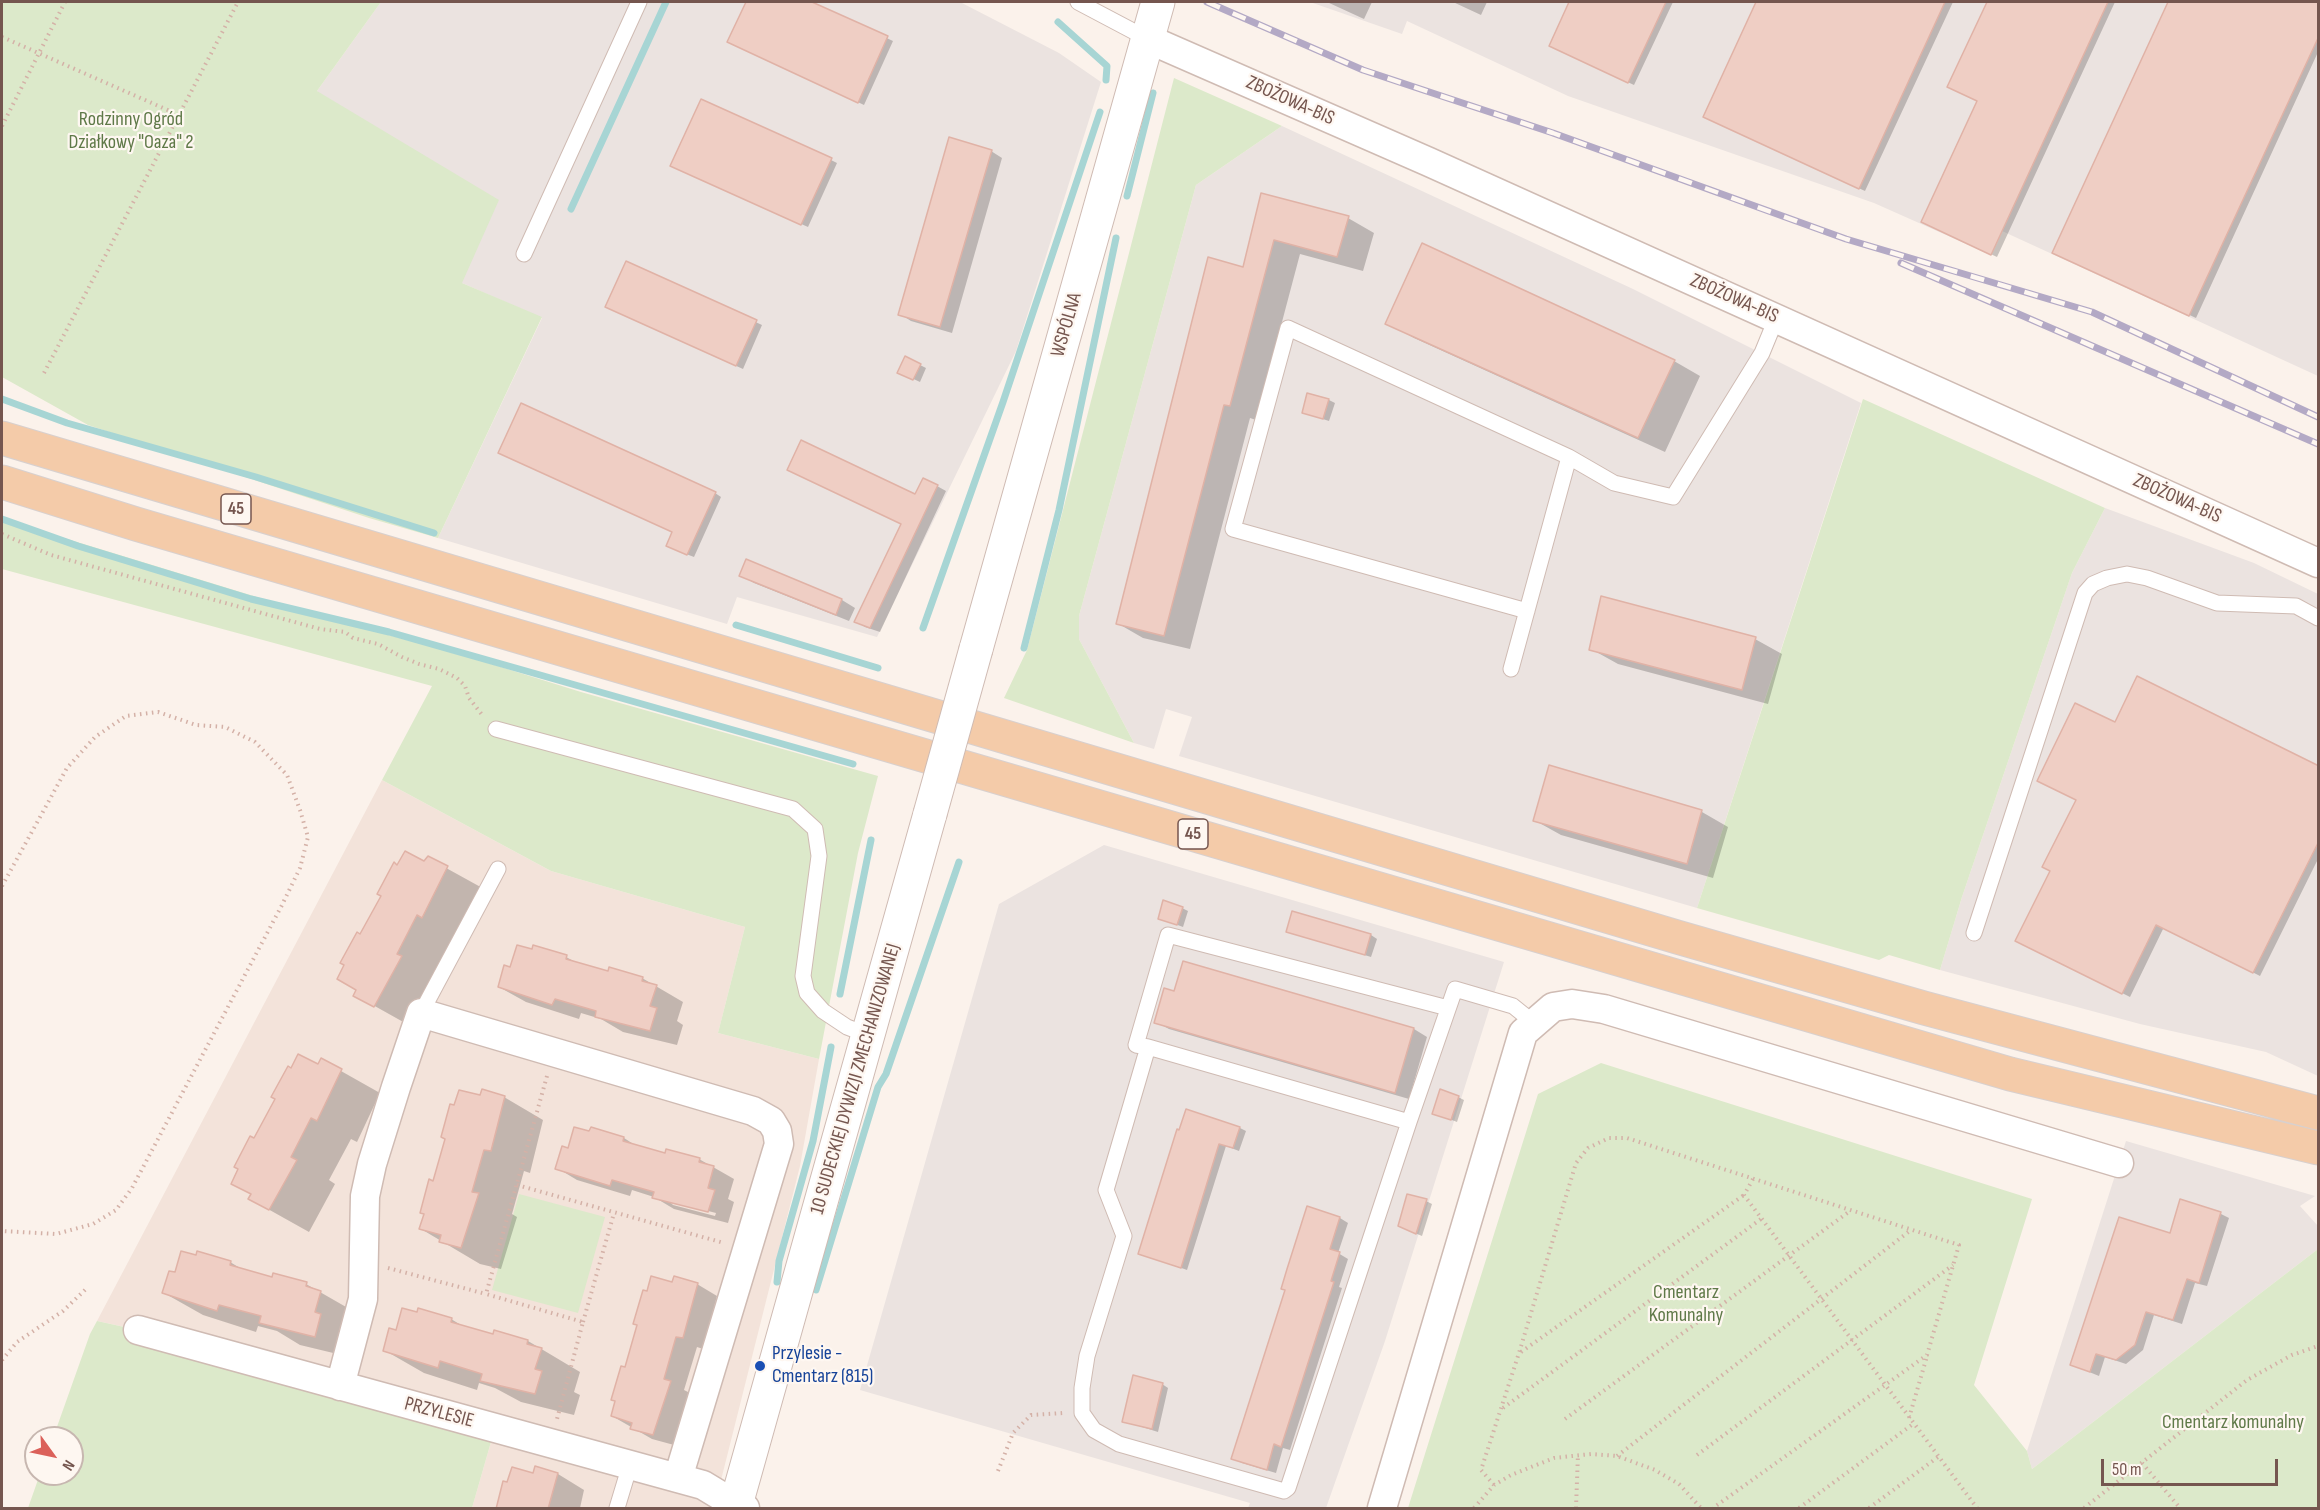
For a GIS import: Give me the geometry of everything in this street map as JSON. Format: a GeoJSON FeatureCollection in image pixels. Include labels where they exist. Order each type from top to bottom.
{"type":"FeatureCollection","features":[{"type":"Feature","properties":{"kind":"main road","name":"45"},"geometry":{"type":"LineString","coordinates":[[2,438],[1677,937],[1924,1008],[2319,1113]]}},
{"type":"Feature","properties":{"kind":"main road","name":"45"},"geometry":{"type":"LineString","coordinates":[[2,482],[125,521],[2010,1074],[2319,1148]]}},
{"type":"Feature","properties":{"kind":"street","name":"WSPÓLNA"},"geometry":{"type":"LineString","coordinates":[[976,649],[1158,2]]}},
{"type":"Feature","properties":{"kind":"street","name":"ZBOŻOWA-BIS"},"geometry":{"type":"LineString","coordinates":[[1148,39],[1429,162],[2319,563]]}},
{"type":"Feature","properties":{"kind":"street","name":"10 SUDECKIEJ DYWIZJI ZMECHANIZOWANEJ"},"geometry":{"type":"LineString","coordinates":[[738,1508],[976,649]]}},
{"type":"Feature","properties":{"kind":"street"},"geometry":{"type":"LineString","coordinates":[[1382,1509],[1524,1033],[1553,1007],[1572,1004],[1604,1009],[2119,1163]]}},
{"type":"Feature","properties":{"kind":"street"},"geometry":{"type":"LineString","coordinates":[[340,1386],[363,1299],[364,1209],[372,1164],[408,1047],[421,1013],[753,1111],[771,1121],[777,1131],[779,1144],[678,1478]]}},
{"type":"Feature","properties":{"kind":"street","name":"PRZYLESIE"},"geometry":{"type":"LineString","coordinates":[[138,1330],[703,1485],[738,1508]]}},
{"type":"Feature","properties":{"kind":"lane"},"geometry":{"type":"LineString","coordinates":[[524,254],[639,2]]}},
{"type":"Feature","properties":{"kind":"lane"},"geometry":{"type":"LineString","coordinates":[[1078,2],[1148,39]]}},
{"type":"Feature","properties":{"kind":"lane"},"geometry":{"type":"LineString","coordinates":[[1527,611],[1233,529],[1288,327],[1569,457],[1614,483],[1673,497],[1762,353],[1776,319]]}},
{"type":"Feature","properties":{"kind":"lane"},"geometry":{"type":"LineString","coordinates":[[1511,669],[1569,457]]}},
{"type":"Feature","properties":{"kind":"lane"},"geometry":{"type":"LineString","coordinates":[[1974,933],[2085,593],[2093,584],[2107,578],[2127,574],[2147,578],[2217,603],[2296,606],[2319,618]]}},
{"type":"Feature","properties":{"kind":"lane"},"geometry":{"type":"LineString","coordinates":[[496,729],[793,809],[815,829],[819,855],[803,976],[807,993],[824,1011],[847,1027],[868,1035]]}},
{"type":"Feature","properties":{"kind":"lane"},"geometry":{"type":"LineString","coordinates":[[421,1013],[498,869]]}},
{"type":"Feature","properties":{"kind":"lane"},"geometry":{"type":"LineString","coordinates":[[1409,1122],[1136,1045],[1168,935],[1448,1008]]}},
{"type":"Feature","properties":{"kind":"lane"},"geometry":{"type":"LineString","coordinates":[[1148,1047],[1106,1190],[1124,1236],[1087,1356],[1082,1388],[1082,1413],[1094,1430],[1119,1444],[1284,1491],[1288,1488],[1455,989],[1513,1006],[1534,1023]]}},
{"type":"Feature","properties":{"kind":"lane"},"geometry":{"type":"LineString","coordinates":[[617,1509],[630,1465]]}},
{"type":"Feature","properties":{"kind":"path"},"geometry":{"type":"LineString","coordinates":[[2,126],[65,2]]}},
{"type":"Feature","properties":{"kind":"path"},"geometry":{"type":"LineString","coordinates":[[44,373],[238,2]]}},
{"type":"Feature","properties":{"kind":"path"},"geometry":{"type":"LineString","coordinates":[[2,37],[179,115]]}},
{"type":"Feature","properties":{"kind":"path"},"geometry":{"type":"LineString","coordinates":[[2,534],[51,555],[320,629],[345,632],[353,638],[378,644],[402,657],[439,669],[457,678],[465,686],[469,698],[485,720],[496,729]]}},
{"type":"Feature","properties":{"kind":"path"},"geometry":{"type":"LineString","coordinates":[[2,886],[67,768],[95,737],[126,716],[158,712],[196,725],[225,726],[255,742],[287,775],[308,837],[300,868],[282,905],[132,1188],[116,1210],[93,1224],[56,1234],[2,1231]]}},
{"type":"Feature","properties":{"kind":"path"},"geometry":{"type":"LineString","coordinates":[[486,1294],[554,1052]]}},
{"type":"Feature","properties":{"kind":"path"},"geometry":{"type":"LineString","coordinates":[[1494,1485],[1481,1470],[1520,1353],[1576,1163],[1588,1148],[1609,1138],[1627,1138],[1959,1245],[1909,1418]]}},
{"type":"Feature","properties":{"kind":"path"},"geometry":{"type":"LineString","coordinates":[[1520,1353],[1744,1195],[1753,1179]]}},
{"type":"Feature","properties":{"kind":"path"},"geometry":{"type":"LineString","coordinates":[[517,1185],[747,1250]]}},
{"type":"Feature","properties":{"kind":"path"},"geometry":{"type":"LineString","coordinates":[[1744,1195],[1977,1509]]}},
{"type":"Feature","properties":{"kind":"path"},"geometry":{"type":"LineString","coordinates":[[1565,1419],[1851,1210]]}},
{"type":"Feature","properties":{"kind":"path"},"geometry":{"type":"LineString","coordinates":[[550,1443],[614,1213]]}},
{"type":"Feature","properties":{"kind":"path"},"geometry":{"type":"LineString","coordinates":[[1502,1408],[1761,1219]]}},
{"type":"Feature","properties":{"kind":"path"},"geometry":{"type":"LineString","coordinates":[[1617,1456],[1911,1230]]}},
{"type":"Feature","properties":{"kind":"path"},"geometry":{"type":"LineString","coordinates":[[364,1262],[583,1322]]}},
{"type":"Feature","properties":{"kind":"path"},"geometry":{"type":"LineString","coordinates":[[1697,1455],[1953,1264]]}},
{"type":"Feature","properties":{"kind":"path"},"geometry":{"type":"LineString","coordinates":[[2,1360],[17,1342],[63,1311],[87,1287]]}},
{"type":"Feature","properties":{"kind":"path"},"geometry":{"type":"LineString","coordinates":[[2084,1509],[2247,1380],[2292,1355],[2319,1346]]}},
{"type":"Feature","properties":{"kind":"path"},"geometry":{"type":"LineString","coordinates":[[1713,1509],[1927,1355]]}},
{"type":"Feature","properties":{"kind":"path"},"geometry":{"type":"LineString","coordinates":[[998,1471],[1013,1433],[1031,1415],[1082,1413]]}},
{"type":"Feature","properties":{"kind":"path"},"geometry":{"type":"LineString","coordinates":[[1799,1509],[1913,1424]]}},
{"type":"Feature","properties":{"kind":"path"},"geometry":{"type":"LineString","coordinates":[[1576,1509],[1578,1454]]}},
{"type":"Feature","properties":{"kind":"path"},"geometry":{"type":"LineString","coordinates":[[1474,1509],[1494,1485],[1534,1464],[1578,1454],[1617,1456],[1655,1470],[1679,1485],[1701,1509]]}},
{"type":"Feature","properties":{"kind":"path"},"geometry":{"type":"LineString","coordinates":[[1869,1509],[1938,1457]]}},
{"type":"Feature","properties":{"kind":"path"},"geometry":{"type":"LineString","coordinates":[[2142,1463],[2180,1509]]}},
{"type":"Feature","properties":{"kind":"shaded area"},"geometry":{"type":"Polygon","coordinates":[[[381,2],[960,2],[1059,53],[1101,82],[1016,351],[877,637],[737,597],[727,624],[438,538],[542,318],[462,283],[317,91],[381,2]]]}},
{"type":"Feature","properties":{"kind":"shaded area"},"geometry":{"type":"Polygon","coordinates":[[[1310,2],[2318,2],[2318,376],[2002,231],[1991,255],[1874,203],[1568,96],[1407,21],[1402,34],[1310,2]]]}},
{"type":"Feature","properties":{"kind":"shaded area"},"geometry":{"type":"Polygon","coordinates":[[[1282,126],[1633,289],[1861,403],[1697,908],[1179,756],[1192,717],[1166,709],[1154,749],[1134,743],[1079,639],[1079,616],[1196,185],[1282,126]]]}},
{"type":"Feature","properties":{"kind":"shaded area"},"geometry":{"type":"Polygon","coordinates":[[[2105,508],[2254,563],[2318,594],[2318,1076],[2266,1052],[2140,1024],[1940,970],[1962,897],[2072,573],[2105,508]]]}},
{"type":"Feature","properties":{"kind":"shaded area"},"geometry":{"type":"Polygon","coordinates":[[[382,780],[551,871],[745,927],[718,1033],[819,1059],[800,1166],[714,1508],[472,1508],[495,1428],[138,1330],[97,1321],[382,780]]]}},
{"type":"Feature","properties":{"kind":"shaded area"},"geometry":{"type":"Polygon","coordinates":[[[1104,845],[1504,962],[1385,1341],[1326,1508],[1248,1508],[1250,1503],[860,1390],[999,904],[1104,845]]]}},
{"type":"Feature","properties":{"kind":"shaded area"},"geometry":{"type":"Polygon","coordinates":[[[2126,1141],[2315,1196],[2300,1206],[2318,1226],[2318,1249],[2032,1469],[2027,1451],[2126,1141]]]}},
{"type":"Feature","properties":{"kind":"green space","name":"Rodzinny Ogród Działkowy \"Oaza\" 2"},"geometry":{"type":"Polygon","coordinates":[[[2,2],[381,2],[317,91],[499,200],[462,283],[542,317],[438,538],[369,518],[88,425],[2,377],[2,2]]]}},
{"type":"Feature","properties":{"kind":"green space"},"geometry":{"type":"Polygon","coordinates":[[[1174,78],[1282,126],[1196,185],[1079,616],[1079,639],[1134,743],[1004,698],[1027,650],[1174,78]]]}},
{"type":"Feature","properties":{"kind":"green space"},"geometry":{"type":"Polygon","coordinates":[[[1863,399],[2105,508],[2072,573],[1962,897],[1940,970],[1889,955],[1879,960],[1697,908],[1863,399]]]}},
{"type":"Feature","properties":{"kind":"green space"},"geometry":{"type":"Polygon","coordinates":[[[2,519],[332,620],[456,653],[581,692],[878,776],[858,853],[819,1059],[718,1033],[745,927],[551,871],[382,780],[432,686],[2,569],[2,519]]]}},
{"type":"Feature","properties":{"kind":"green space","name":"Cmentarz Komunalny"},"geometry":{"type":"Polygon","coordinates":[[[1601,1063],[2032,1199],[1974,1385],[2027,1451],[2032,1469],[2318,1249],[2318,1508],[1408,1508],[1538,1094],[1601,1063]]]}},
{"type":"Feature","properties":{"kind":"green space"},"geometry":{"type":"Polygon","coordinates":[[[519,1194],[605,1217],[578,1313],[492,1290],[519,1194]]]}},
{"type":"Feature","properties":{"kind":"green space"},"geometry":{"type":"Polygon","coordinates":[[[97,1321],[138,1330],[495,1428],[472,1508],[28,1508],[36,1486],[84,1486],[84,1426],[57,1426],[90,1334],[97,1321]]]}},
{"type":"Feature","properties":{"kind":"building"},"geometry":{"type":"Polygon","coordinates":[[[746,2],[812,2],[888,36],[858,103],[727,42],[746,2]]]}},
{"type":"Feature","properties":{"kind":"building"},"geometry":{"type":"Polygon","coordinates":[[[1569,2],[1666,2],[1628,83],[1549,46],[1569,2]]]}},
{"type":"Feature","properties":{"kind":"building"},"geometry":{"type":"Polygon","coordinates":[[[1756,2],[1945,2],[1859,189],[1703,117],[1756,2]]]}},
{"type":"Feature","properties":{"kind":"building"},"geometry":{"type":"Polygon","coordinates":[[[1987,2],[2108,2],[1991,255],[1921,222],[1977,101],[1947,87],[1987,2]]]}},
{"type":"Feature","properties":{"kind":"building"},"geometry":{"type":"Polygon","coordinates":[[[2168,2],[2319,2],[2319,36],[2189,316],[2052,253],[2168,2]]]}},
{"type":"Feature","properties":{"kind":"building"},"geometry":{"type":"Polygon","coordinates":[[[701,99],[832,158],[801,225],[670,166],[701,99]]]}},
{"type":"Feature","properties":{"kind":"building"},"geometry":{"type":"Polygon","coordinates":[[[949,137],[992,150],[940,327],[898,315],[949,137]]]}},
{"type":"Feature","properties":{"kind":"building"},"geometry":{"type":"Polygon","coordinates":[[[1261,193],[1349,216],[1337,257],[1274,240],[1230,406],[1224,405],[1164,636],[1116,624],[1208,257],[1243,267],[1261,193]]]}},
{"type":"Feature","properties":{"kind":"building"},"geometry":{"type":"Polygon","coordinates":[[[1422,243],[1675,360],[1638,438],[1385,324],[1422,243]]]}},
{"type":"Feature","properties":{"kind":"building"},"geometry":{"type":"Polygon","coordinates":[[[626,261],[757,320],[736,366],[605,307],[626,261]]]}},
{"type":"Feature","properties":{"kind":"building"},"geometry":{"type":"Polygon","coordinates":[[[905,356],[921,364],[913,380],[897,373],[905,356]]]}},
{"type":"Feature","properties":{"kind":"building"},"geometry":{"type":"Polygon","coordinates":[[[1307,393],[1329,399],[1323,419],[1302,413],[1307,393]]]}},
{"type":"Feature","properties":{"kind":"building"},"geometry":{"type":"Polygon","coordinates":[[[521,403],[716,492],[687,555],[666,546],[672,532],[498,453],[521,403]]]}},
{"type":"Feature","properties":{"kind":"building"},"geometry":{"type":"Polygon","coordinates":[[[801,440],[915,494],[923,478],[938,485],[870,628],[854,622],[901,524],[787,470],[801,440]]]}},
{"type":"Feature","properties":{"kind":"building"},"geometry":{"type":"Polygon","coordinates":[[[746,559],[842,599],[836,615],[739,576],[746,559]]]}},
{"type":"Feature","properties":{"kind":"building"},"geometry":{"type":"Polygon","coordinates":[[[1601,596],[1756,637],[1742,690],[1589,650],[1601,596]]]}},
{"type":"Feature","properties":{"kind":"building"},"geometry":{"type":"Polygon","coordinates":[[[2137,676],[2319,766],[2319,841],[2253,973],[2156,925],[2122,994],[2015,941],[2050,871],[2042,867],[2076,800],[2037,781],[2075,703],[2115,722],[2137,676]]]}},
{"type":"Feature","properties":{"kind":"building"},"geometry":{"type":"Polygon","coordinates":[[[1549,765],[1702,810],[1687,864],[1533,821],[1549,765]]]}},
{"type":"Feature","properties":{"kind":"building"},"geometry":{"type":"Polygon","coordinates":[[[405,851],[424,861],[428,856],[448,866],[422,918],[417,915],[397,954],[402,956],[374,1007],[353,996],[356,990],[337,979],[344,965],[340,963],[357,932],[360,934],[381,896],[377,894],[394,862],[397,865],[405,851]]]}},
{"type":"Feature","properties":{"kind":"building"},"geometry":{"type":"Polygon","coordinates":[[[1163,900],[1183,907],[1177,925],[1158,919],[1163,900]]]}},
{"type":"Feature","properties":{"kind":"building"},"geometry":{"type":"Polygon","coordinates":[[[1292,911],[1371,934],[1365,955],[1286,932],[1292,911]]]}},
{"type":"Feature","properties":{"kind":"building"},"geometry":{"type":"Polygon","coordinates":[[[517,945],[532,949],[533,945],[567,955],[566,959],[608,971],[609,967],[643,977],[642,981],[657,985],[650,1006],[657,1008],[650,1031],[595,1017],[596,1011],[555,999],[552,1005],[498,987],[504,965],[510,967],[517,945]]]}},
{"type":"Feature","properties":{"kind":"building"},"geometry":{"type":"Polygon","coordinates":[[[1183,961],[1414,1028],[1395,1093],[1154,1023],[1164,988],[1174,991],[1183,961]]]}},
{"type":"Feature","properties":{"kind":"building"},"geometry":{"type":"Polygon","coordinates":[[[298,1054],[318,1064],[321,1058],[342,1069],[317,1121],[311,1118],[291,1157],[297,1160],[269,1210],[248,1199],[251,1194],[231,1184],[238,1169],[234,1167],[250,1136],[254,1138],[275,1099],[271,1097],[288,1066],[291,1068],[298,1054]]]}},
{"type":"Feature","properties":{"kind":"building"},"geometry":{"type":"Polygon","coordinates":[[[482,1089],[505,1096],[491,1151],[484,1150],[472,1192],[479,1193],[461,1248],[439,1242],[441,1235],[419,1229],[424,1214],[420,1213],[429,1179],[433,1181],[445,1139],[441,1137],[450,1104],[454,1105],[459,1090],[480,1095],[482,1089]]]}},
{"type":"Feature","properties":{"kind":"building"},"geometry":{"type":"Polygon","coordinates":[[[1440,1089],[1459,1096],[1451,1120],[1432,1114],[1440,1089]]]}},
{"type":"Feature","properties":{"kind":"building"},"geometry":{"type":"Polygon","coordinates":[[[1186,1109],[1240,1127],[1233,1148],[1219,1144],[1181,1268],[1138,1254],[1177,1129],[1179,1130],[1186,1109]]]}},
{"type":"Feature","properties":{"kind":"building"},"geometry":{"type":"Polygon","coordinates":[[[574,1127],[589,1131],[591,1127],[624,1137],[623,1141],[665,1153],[666,1149],[700,1158],[699,1162],[714,1166],[708,1188],[715,1190],[708,1212],[652,1198],[654,1192],[612,1180],[610,1186],[555,1169],[562,1146],[568,1148],[574,1127]]]}},
{"type":"Feature","properties":{"kind":"building"},"geometry":{"type":"Polygon","coordinates":[[[1407,1194],[1427,1199],[1416,1234],[1398,1226],[1407,1194]]]}},
{"type":"Feature","properties":{"kind":"building"},"geometry":{"type":"Polygon","coordinates":[[[2180,1199],[2221,1212],[2199,1283],[2187,1279],[2173,1320],[2146,1312],[2135,1345],[2116,1360],[2096,1354],[2090,1372],[2070,1365],[2119,1217],[2170,1233],[2180,1199]]]}},
{"type":"Feature","properties":{"kind":"building"},"geometry":{"type":"Polygon","coordinates":[[[1307,1206],[1340,1217],[1330,1249],[1340,1252],[1331,1281],[1334,1282],[1281,1447],[1274,1444],[1267,1470],[1231,1459],[1285,1290],[1281,1289],[1307,1206]]]}},
{"type":"Feature","properties":{"kind":"building"},"geometry":{"type":"Polygon","coordinates":[[[181,1251],[196,1255],[197,1251],[231,1261],[230,1265],[272,1277],[273,1273],[307,1282],[306,1286],[321,1291],[315,1312],[321,1314],[315,1337],[259,1323],[261,1316],[219,1305],[217,1311],[162,1293],[169,1271],[175,1272],[181,1251]]]}},
{"type":"Feature","properties":{"kind":"building"},"geometry":{"type":"Polygon","coordinates":[[[651,1276],[672,1282],[674,1276],[698,1283],[683,1338],[676,1337],[664,1379],[671,1381],[653,1435],[630,1429],[632,1423],[611,1416],[615,1401],[611,1400],[621,1366],[625,1367],[637,1325],[633,1324],[643,1290],[647,1291],[651,1276]]]}},
{"type":"Feature","properties":{"kind":"building"},"geometry":{"type":"Polygon","coordinates":[[[402,1308],[417,1312],[418,1308],[452,1318],[451,1322],[493,1334],[494,1330],[528,1340],[527,1344],[542,1348],[535,1369],[542,1371],[535,1394],[480,1381],[482,1374],[440,1361],[438,1368],[383,1351],[389,1328],[396,1330],[402,1308]]]}},
{"type":"Feature","properties":{"kind":"building"},"geometry":{"type":"Polygon","coordinates":[[[1133,1375],[1163,1383],[1152,1429],[1122,1422],[1133,1375]]]}},
{"type":"Feature","properties":{"kind":"building"},"geometry":{"type":"Polygon","coordinates":[[[535,1466],[558,1473],[548,1509],[496,1509],[503,1481],[507,1482],[512,1467],[533,1473],[535,1466]]]}},
{"type":"Feature","properties":{"kind":"waterway"},"geometry":{"type":"LineString","coordinates":[[571,209],[666,2]]}},
{"type":"Feature","properties":{"kind":"waterway"},"geometry":{"type":"LineString","coordinates":[[1058,22],[1107,66],[1106,80]]}},
{"type":"Feature","properties":{"kind":"waterway"},"geometry":{"type":"LineString","coordinates":[[1127,196],[1153,93]]}},
{"type":"Feature","properties":{"kind":"waterway"},"geometry":{"type":"LineString","coordinates":[[923,628],[1003,402],[1100,112]]}},
{"type":"Feature","properties":{"kind":"waterway"},"geometry":{"type":"LineString","coordinates":[[1024,648],[1059,510],[1116,238]]}},
{"type":"Feature","properties":{"kind":"waterway"},"geometry":{"type":"LineString","coordinates":[[2,399],[67,423],[256,477],[434,533]]}},
{"type":"Feature","properties":{"kind":"waterway"},"geometry":{"type":"LineString","coordinates":[[2,519],[78,546],[251,599],[389,632],[853,764]]}},
{"type":"Feature","properties":{"kind":"waterway"},"geometry":{"type":"LineString","coordinates":[[736,625],[878,668]]}},
{"type":"Feature","properties":{"kind":"waterway"},"geometry":{"type":"LineString","coordinates":[[840,994],[871,840]]}},
{"type":"Feature","properties":{"kind":"waterway"},"geometry":{"type":"LineString","coordinates":[[816,1290],[878,1087],[886,1074],[959,862]]}},
{"type":"Feature","properties":{"kind":"waterway"},"geometry":{"type":"LineString","coordinates":[[777,1282],[779,1261],[813,1141],[831,1047]]}},
{"type":"Feature","properties":{"kind":"railway"},"geometry":{"type":"LineString","coordinates":[[1207,2],[1363,70],[1553,133],[1846,239],[2092,312],[2318,417]]}},
{"type":"Feature","properties":{"kind":"railway"},"geometry":{"type":"LineString","coordinates":[[1901,263],[2318,444]]}},
{"type":"Feature","properties":{"kind":"place","name":"Przylesie - Cmentarz (815)"},"geometry":{"type":"Point","coordinates":[760,1366]}},
{"type":"Feature","properties":{"kind":"park label","name":"Cmentarz komunalny"},"geometry":{"type":"Point","coordinates":[2233,1423]}}]}
